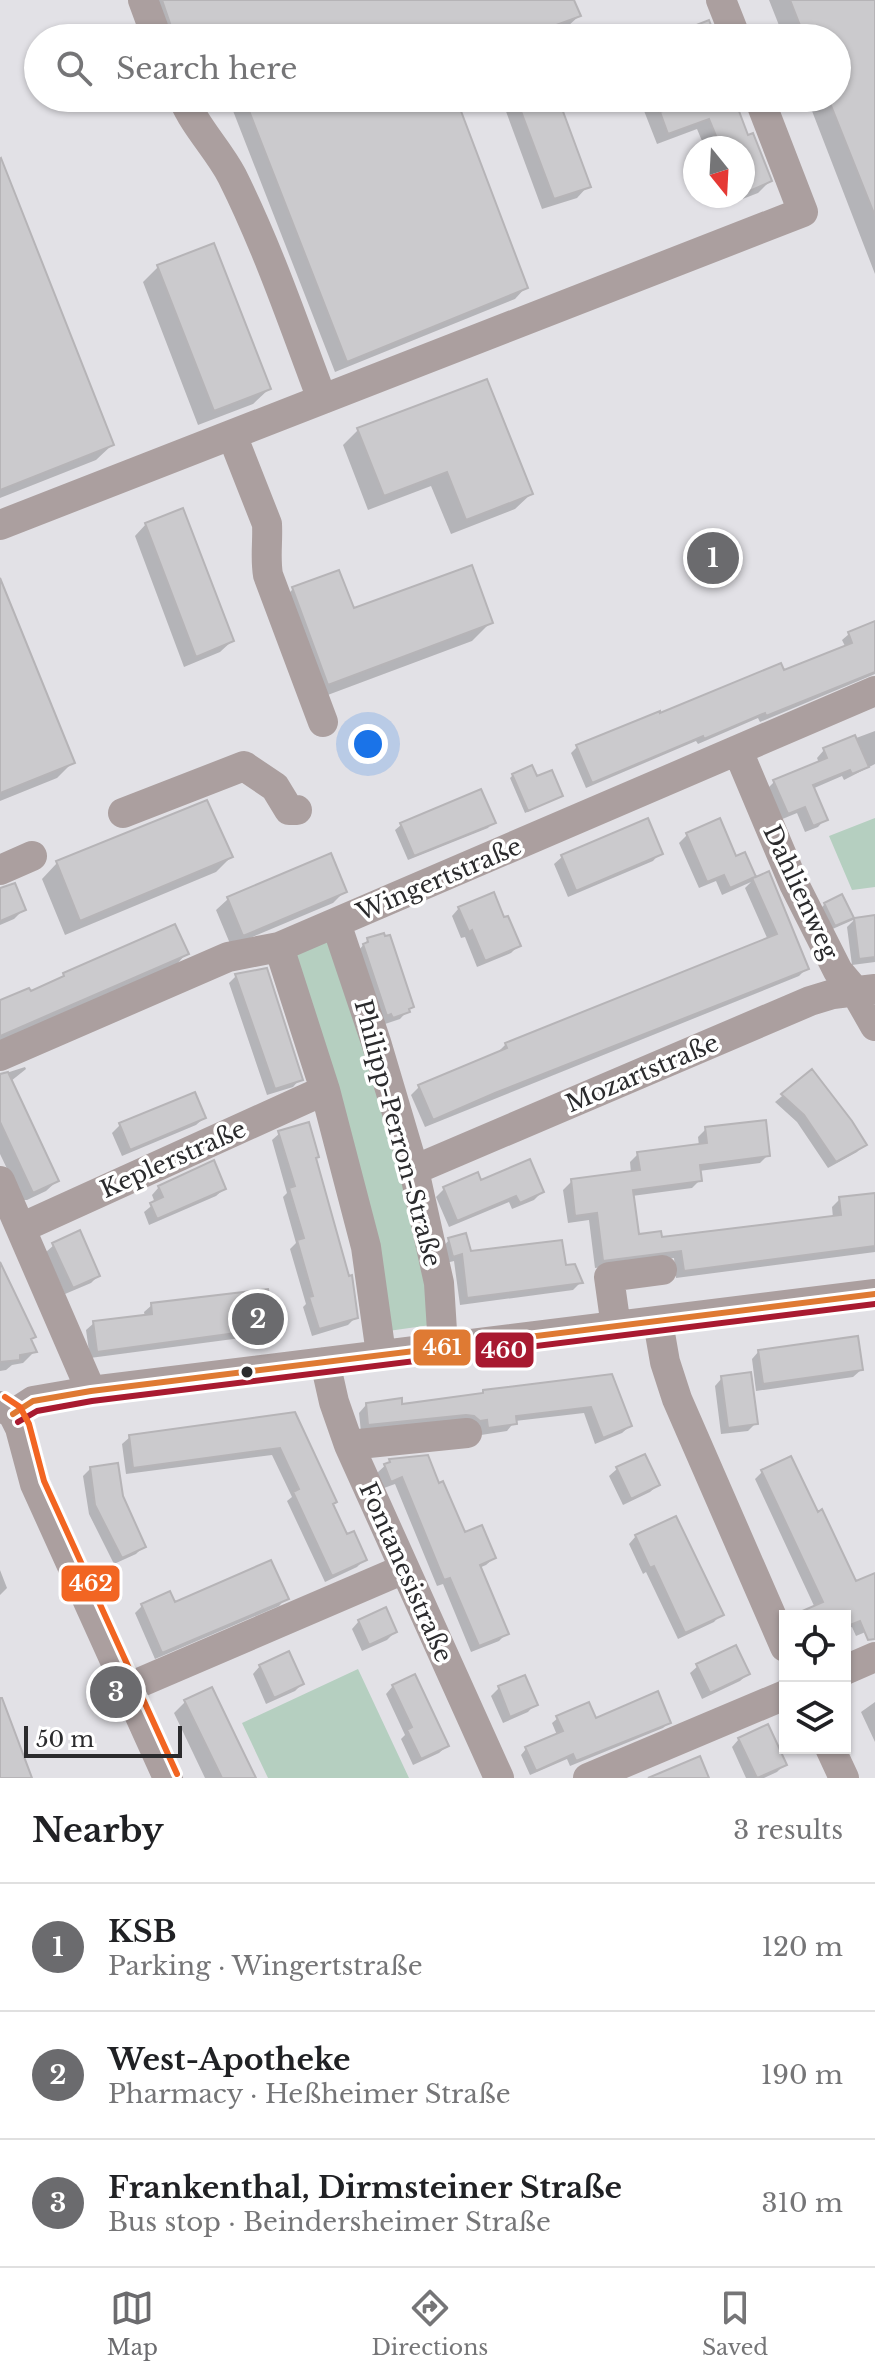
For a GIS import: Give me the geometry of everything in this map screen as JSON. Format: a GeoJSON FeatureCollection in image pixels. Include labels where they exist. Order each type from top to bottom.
{"type":"FeatureCollection","features":[{"type":"Feature","properties":{"kind":"street"},"geometry":{"type":"LineString","coordinates":[[143,0],[152,24]]}},
{"type":"Feature","properties":{"kind":"street"},"geometry":{"type":"LineString","coordinates":[[721,0],[730,24]]}},
{"type":"Feature","properties":{"kind":"street"},"geometry":{"type":"LineString","coordinates":[[189,112],[230,172],[264,245],[322,399]]}},
{"type":"Feature","properties":{"kind":"street"},"geometry":{"type":"LineString","coordinates":[[0,525],[803,212],[764,112]]}},
{"type":"Feature","properties":{"kind":"street"},"geometry":{"type":"LineString","coordinates":[[232,435],[267,524],[265,557],[268,575],[323,722]]}},
{"type":"Feature","properties":{"kind":"street","name":"Wingertstraße"},"geometry":{"type":"LineString","coordinates":[[0,1056],[228,957],[279,947],[875,691]]}},
{"type":"Feature","properties":{"kind":"street","name":"Dahlienweg"},"geometry":{"type":"LineString","coordinates":[[738,751],[794,884],[838,971],[865,990],[875,1026]]}},
{"type":"Feature","properties":{"kind":"street"},"geometry":{"type":"LineString","coordinates":[[123,813],[244,766],[275,787],[289,810],[297,810]]}},
{"type":"Feature","properties":{"kind":"street"},"geometry":{"type":"LineString","coordinates":[[0,870],[32,856]]}},
{"type":"Feature","properties":{"kind":"street","name":"Philipp-Perron-Straße"},"geometry":{"type":"LineString","coordinates":[[336,923],[414,1170],[439,1283],[443,1347]]}},
{"type":"Feature","properties":{"kind":"street"},"geometry":{"type":"LineString","coordinates":[[279,947],[325,1090],[366,1247],[381,1354]]}},
{"type":"Feature","properties":{"kind":"street","name":"Mozartstraße"},"geometry":{"type":"LineString","coordinates":[[414,1170],[810,1001],[865,990]]}},
{"type":"Feature","properties":{"kind":"street","name":"Keplerstraße"},"geometry":{"type":"LineString","coordinates":[[21,1228],[325,1090]]}},
{"type":"Feature","properties":{"kind":"street"},"geometry":{"type":"LineString","coordinates":[[0,1181],[91,1391]]}},
{"type":"Feature","properties":{"kind":"street"},"geometry":{"type":"LineString","coordinates":[[616,1327],[609,1277],[662,1270]]}},
{"type":"Feature","properties":{"kind":"street"},"geometry":{"type":"LineString","coordinates":[[168,1778],[35,1484],[20,1428],[6,1410],[33,1401],[91,1391],[875,1294]]}},
{"type":"Feature","properties":{"kind":"street"},"geometry":{"type":"LineString","coordinates":[[658,1322],[665,1362],[677,1399],[779,1633]]}},
{"type":"Feature","properties":{"kind":"street","name":"Fontanesistraße"},"geometry":{"type":"LineString","coordinates":[[325,1362],[334,1402],[349,1445],[499,1778]]}},
{"type":"Feature","properties":{"kind":"street"},"geometry":{"type":"LineString","coordinates":[[349,1445],[467,1433]]}},
{"type":"Feature","properties":{"kind":"street"},"geometry":{"type":"LineString","coordinates":[[127,1688],[404,1569]]}},
{"type":"Feature","properties":{"kind":"street"},"geometry":{"type":"LineString","coordinates":[[851,1667],[875,1657]]}},
{"type":"Feature","properties":{"kind":"street"},"geometry":{"type":"LineString","coordinates":[[588,1778],[779,1698]]}},
{"type":"Feature","properties":{"kind":"street"},"geometry":{"type":"LineString","coordinates":[[833,1754],[844,1778]]}},
{"type":"Feature","properties":{"kind":"green space"},"geometry":{"type":"Polygon","coordinates":[[[875,818],[875,887],[852,890],[829,836],[875,818]]]}},
{"type":"Feature","properties":{"kind":"green space"},"geometry":{"type":"Polygon","coordinates":[[[334,931],[372,1043],[438,1324],[381,1332],[285,952],[334,931]]]}},
{"type":"Feature","properties":{"kind":"green space"},"geometry":{"type":"Polygon","coordinates":[[[358,1669],[409,1778],[268,1778],[242,1723],[358,1669]]]}},
{"type":"Feature","properties":{"kind":"building"},"geometry":{"type":"Polygon","coordinates":[[[162,0],[574,0],[581,16],[559,24],[170,24],[162,0]]]}},
{"type":"Feature","properties":{"kind":"building"},"geometry":{"type":"Polygon","coordinates":[[[790,0],[875,0],[875,216],[834,112],[851,112],[851,24],[799,24],[790,0]]]}},
{"type":"Feature","properties":{"kind":"building"},"geometry":{"type":"Polygon","coordinates":[[[249,112],[461,112],[528,288],[347,362],[249,112]]]}},
{"type":"Feature","properties":{"kind":"building"},"geometry":{"type":"Polygon","coordinates":[[[521,112],[563,112],[591,187],[554,199],[521,112]]]}},
{"type":"Feature","properties":{"kind":"building"},"geometry":{"type":"Polygon","coordinates":[[[660,112],[739,112],[748,135],[753,133],[754,136],[716,136],[709,119],[668,134],[660,112]]]}},
{"type":"Feature","properties":{"kind":"building"},"geometry":{"type":"Polygon","coordinates":[[[755,138],[772,181],[755,189],[755,138]]]}},
{"type":"Feature","properties":{"kind":"building"},"geometry":{"type":"Polygon","coordinates":[[[0,159],[114,445],[0,490],[0,159]]]}},
{"type":"Feature","properties":{"kind":"building"},"geometry":{"type":"Polygon","coordinates":[[[214,243],[271,389],[214,411],[157,265],[214,243]]]}},
{"type":"Feature","properties":{"kind":"building"},"geometry":{"type":"Polygon","coordinates":[[[487,379],[533,494],[466,520],[447,472],[384,496],[357,428],[487,379]]]}},
{"type":"Feature","properties":{"kind":"building"},"geometry":{"type":"Polygon","coordinates":[[[183,508],[234,641],[196,657],[145,523],[183,508]]]}},
{"type":"Feature","properties":{"kind":"building"},"geometry":{"type":"Polygon","coordinates":[[[472,565],[493,623],[328,685],[292,587],[339,570],[354,608],[472,565]]]}},
{"type":"Feature","properties":{"kind":"building"},"geometry":{"type":"Polygon","coordinates":[[[0,578],[75,763],[0,793],[0,578]]]}},
{"type":"Feature","properties":{"kind":"building"},"geometry":{"type":"Polygon","coordinates":[[[875,621],[875,672],[766,716],[765,713],[704,739],[703,736],[592,783],[576,745],[781,663],[784,670],[852,643],[848,632],[875,621]]]}},
{"type":"Feature","properties":{"kind":"building"},"geometry":{"type":"Polygon","coordinates":[[[855,735],[869,767],[852,774],[850,770],[813,785],[828,820],[813,826],[805,807],[788,814],[773,780],[827,758],[823,748],[855,735]]]}},
{"type":"Feature","properties":{"kind":"building"},"geometry":{"type":"Polygon","coordinates":[[[532,765],[537,776],[552,770],[563,796],[528,811],[512,774],[532,765]]]}},
{"type":"Feature","properties":{"kind":"building"},"geometry":{"type":"Polygon","coordinates":[[[481,789],[496,823],[414,856],[400,823],[481,789]]]}},
{"type":"Feature","properties":{"kind":"building"},"geometry":{"type":"Polygon","coordinates":[[[207,800],[233,857],[80,921],[56,861],[207,800]]]}},
{"type":"Feature","properties":{"kind":"building"},"geometry":{"type":"Polygon","coordinates":[[[648,818],[663,854],[576,891],[561,855],[648,818]]]}},
{"type":"Feature","properties":{"kind":"building"},"geometry":{"type":"Polygon","coordinates":[[[720,818],[736,856],[745,852],[756,877],[769,871],[809,969],[433,1120],[418,1085],[507,1048],[505,1043],[777,934],[752,878],[730,888],[724,875],[707,882],[686,833],[720,818]]]}},
{"type":"Feature","properties":{"kind":"building"},"geometry":{"type":"Polygon","coordinates":[[[331,853],[347,892],[243,936],[227,897],[331,853]]]}},
{"type":"Feature","properties":{"kind":"building"},"geometry":{"type":"Polygon","coordinates":[[[15,883],[26,910],[0,921],[0,888],[15,883]]]}},
{"type":"Feature","properties":{"kind":"building"},"geometry":{"type":"Polygon","coordinates":[[[494,892],[521,946],[485,961],[458,907],[494,892]]]}},
{"type":"Feature","properties":{"kind":"building"},"geometry":{"type":"Polygon","coordinates":[[[842,894],[854,918],[835,926],[824,903],[842,894]]]}},
{"type":"Feature","properties":{"kind":"building"},"geometry":{"type":"Polygon","coordinates":[[[875,915],[875,957],[859,959],[854,918],[875,915]]]}},
{"type":"Feature","properties":{"kind":"building"},"geometry":{"type":"Polygon","coordinates":[[[175,924],[189,954],[0,1036],[0,1000],[29,988],[31,991],[64,976],[63,973],[175,924]]]}},
{"type":"Feature","properties":{"kind":"building"},"geometry":{"type":"Polygon","coordinates":[[[384,933],[385,936],[390,935],[414,1007],[409,1009],[410,1012],[393,1018],[391,1014],[387,1016],[363,944],[368,942],[367,938],[384,933]]]}},
{"type":"Feature","properties":{"kind":"building"},"geometry":{"type":"Polygon","coordinates":[[[267,968],[303,1080],[275,1089],[235,974],[267,968]]]}},
{"type":"Feature","properties":{"kind":"building"},"geometry":{"type":"Polygon","coordinates":[[[812,1069],[867,1145],[836,1162],[804,1115],[781,1094],[812,1069]]]}},
{"type":"Feature","properties":{"kind":"building"},"geometry":{"type":"Polygon","coordinates":[[[8,1072],[59,1181],[33,1193],[0,1122],[0,1074],[8,1072]]]}},
{"type":"Feature","properties":{"kind":"building"},"geometry":{"type":"Polygon","coordinates":[[[195,1092],[206,1118],[130,1150],[119,1123],[195,1092]]]}},
{"type":"Feature","properties":{"kind":"building"},"geometry":{"type":"Polygon","coordinates":[[[766,1120],[770,1156],[700,1165],[702,1181],[633,1190],[639,1234],[661,1231],[662,1237],[841,1215],[839,1197],[875,1193],[875,1246],[684,1271],[681,1251],[603,1261],[597,1213],[575,1216],[571,1179],[640,1170],[637,1152],[707,1143],[705,1127],[766,1120]]]}},
{"type":"Feature","properties":{"kind":"building"},"geometry":{"type":"Polygon","coordinates":[[[309,1122],[349,1276],[352,1275],[358,1318],[319,1329],[297,1240],[304,1238],[289,1188],[295,1186],[278,1131],[309,1122]]]}},
{"type":"Feature","properties":{"kind":"building"},"geometry":{"type":"Polygon","coordinates":[[[530,1159],[544,1192],[520,1203],[516,1196],[457,1221],[443,1187],[478,1172],[481,1180],[530,1159]]]}},
{"type":"Feature","properties":{"kind":"building"},"geometry":{"type":"Polygon","coordinates":[[[214,1160],[226,1189],[157,1219],[150,1203],[163,1197],[158,1186],[214,1160]]]}},
{"type":"Feature","properties":{"kind":"building"},"geometry":{"type":"Polygon","coordinates":[[[80,1230],[100,1276],[73,1288],[52,1243],[80,1230]]]}},
{"type":"Feature","properties":{"kind":"building"},"geometry":{"type":"Polygon","coordinates":[[[466,1233],[471,1251],[562,1240],[566,1265],[575,1264],[583,1283],[467,1298],[462,1254],[453,1257],[448,1238],[466,1233]]]}},
{"type":"Feature","properties":{"kind":"building"},"geometry":{"type":"Polygon","coordinates":[[[0,1262],[36,1337],[31,1339],[37,1352],[20,1355],[20,1360],[0,1362],[0,1262]]]}},
{"type":"Feature","properties":{"kind":"building"},"geometry":{"type":"Polygon","coordinates":[[[268,1289],[273,1328],[97,1352],[93,1321],[152,1314],[151,1303],[268,1289]]]}},
{"type":"Feature","properties":{"kind":"building"},"geometry":{"type":"Polygon","coordinates":[[[858,1336],[863,1370],[763,1384],[758,1350],[858,1336]]]}},
{"type":"Feature","properties":{"kind":"building"},"geometry":{"type":"Polygon","coordinates":[[[751,1372],[758,1424],[728,1428],[721,1376],[751,1372]]]}},
{"type":"Feature","properties":{"kind":"building"},"geometry":{"type":"Polygon","coordinates":[[[612,1374],[632,1426],[603,1438],[591,1407],[516,1416],[517,1424],[488,1428],[487,1420],[480,1421],[466,1415],[368,1425],[366,1403],[402,1398],[402,1404],[483,1393],[483,1390],[612,1374]]]}},
{"type":"Feature","properties":{"kind":"building"},"geometry":{"type":"Polygon","coordinates":[[[295,1412],[337,1502],[333,1504],[347,1534],[354,1531],[367,1560],[332,1576],[293,1492],[299,1489],[280,1448],[133,1468],[129,1435],[295,1412]]]}},
{"type":"Feature","properties":{"kind":"building"},"geometry":{"type":"Polygon","coordinates":[[[645,1454],[660,1485],[631,1499],[616,1467],[645,1454]]]}},
{"type":"Feature","properties":{"kind":"building"},"geometry":{"type":"Polygon","coordinates":[[[428,1455],[465,1532],[482,1525],[496,1558],[480,1565],[509,1634],[479,1646],[450,1578],[444,1580],[402,1477],[391,1482],[384,1464],[390,1462],[389,1459],[428,1455]]]}},
{"type":"Feature","properties":{"kind":"building"},"geometry":{"type":"Polygon","coordinates":[[[791,1456],[818,1512],[822,1509],[856,1581],[875,1573],[875,1639],[868,1640],[860,1621],[851,1625],[851,1610],[805,1610],[823,1602],[761,1470],[791,1456]]]}},
{"type":"Feature","properties":{"kind":"building"},"geometry":{"type":"Polygon","coordinates":[[[118,1463],[123,1496],[146,1547],[122,1558],[95,1505],[90,1467],[118,1463]]]}},
{"type":"Feature","properties":{"kind":"building"},"geometry":{"type":"Polygon","coordinates":[[[676,1516],[724,1615],[685,1633],[654,1566],[650,1568],[635,1535],[676,1516]]]}},
{"type":"Feature","properties":{"kind":"building"},"geometry":{"type":"Polygon","coordinates":[[[271,1560],[289,1599],[162,1653],[141,1604],[170,1591],[175,1602],[271,1560]]]}},
{"type":"Feature","properties":{"kind":"building"},"geometry":{"type":"Polygon","coordinates":[[[386,1607],[397,1632],[369,1645],[358,1620],[386,1607]]]}},
{"type":"Feature","properties":{"kind":"building"},"geometry":{"type":"Polygon","coordinates":[[[736,1645],[750,1674],[710,1693],[696,1664],[736,1645]]]}},
{"type":"Feature","properties":{"kind":"building"},"geometry":{"type":"Polygon","coordinates":[[[289,1651],[304,1684],[274,1698],[259,1665],[289,1651]]]}},
{"type":"Feature","properties":{"kind":"building"},"geometry":{"type":"Polygon","coordinates":[[[415,1674],[449,1746],[421,1759],[407,1730],[412,1727],[392,1685],[415,1674]]]}},
{"type":"Feature","properties":{"kind":"building"},"geometry":{"type":"Polygon","coordinates":[[[525,1675],[538,1705],[510,1717],[498,1686],[525,1675]]]}},
{"type":"Feature","properties":{"kind":"building"},"geometry":{"type":"Polygon","coordinates":[[[212,1687],[256,1778],[222,1778],[184,1700],[212,1687]]]}},
{"type":"Feature","properties":{"kind":"building"},"geometry":{"type":"Polygon","coordinates":[[[658,1691],[671,1723],[576,1761],[573,1754],[536,1771],[525,1747],[563,1731],[556,1716],[589,1702],[596,1718],[658,1691]]]}},
{"type":"Feature","properties":{"kind":"building"},"geometry":{"type":"Polygon","coordinates":[[[2,1698],[32,1778],[0,1778],[2,1698]]]}},
{"type":"Feature","properties":{"kind":"building"},"geometry":{"type":"Polygon","coordinates":[[[768,1724],[779,1754],[787,1765],[757,1778],[738,1738],[768,1724]]]}},
{"type":"Feature","properties":{"kind":"building"},"geometry":{"type":"Polygon","coordinates":[[[700,1756],[709,1778],[648,1778],[700,1756]]]}},
{"type":"Feature","properties":{"kind":"transit line","name":"461"},"geometry":{"type":"LineString","coordinates":[[13,1414],[33,1401],[91,1391],[875,1294]]}},
{"type":"Feature","properties":{"kind":"transit line","name":"460"},"geometry":{"type":"LineString","coordinates":[[18,1422],[37,1411],[92,1401],[875,1304]]}},
{"type":"Feature","properties":{"kind":"transit line","name":"462"},"geometry":{"type":"LineString","coordinates":[[5,1397],[20,1407],[29,1424],[44,1481],[177,1774]]}},
{"type":"Feature","properties":{"kind":"place","name":"KSB"},"geometry":{"type":"Point","coordinates":[713,558]}},
{"type":"Feature","properties":{"kind":"place","name":"West-Apotheke"},"geometry":{"type":"Point","coordinates":[258,1319]}},
{"type":"Feature","properties":{"kind":"place","name":"Frankenthal, Dirmsteiner Straße"},"geometry":{"type":"Point","coordinates":[116,1692]}}]}
